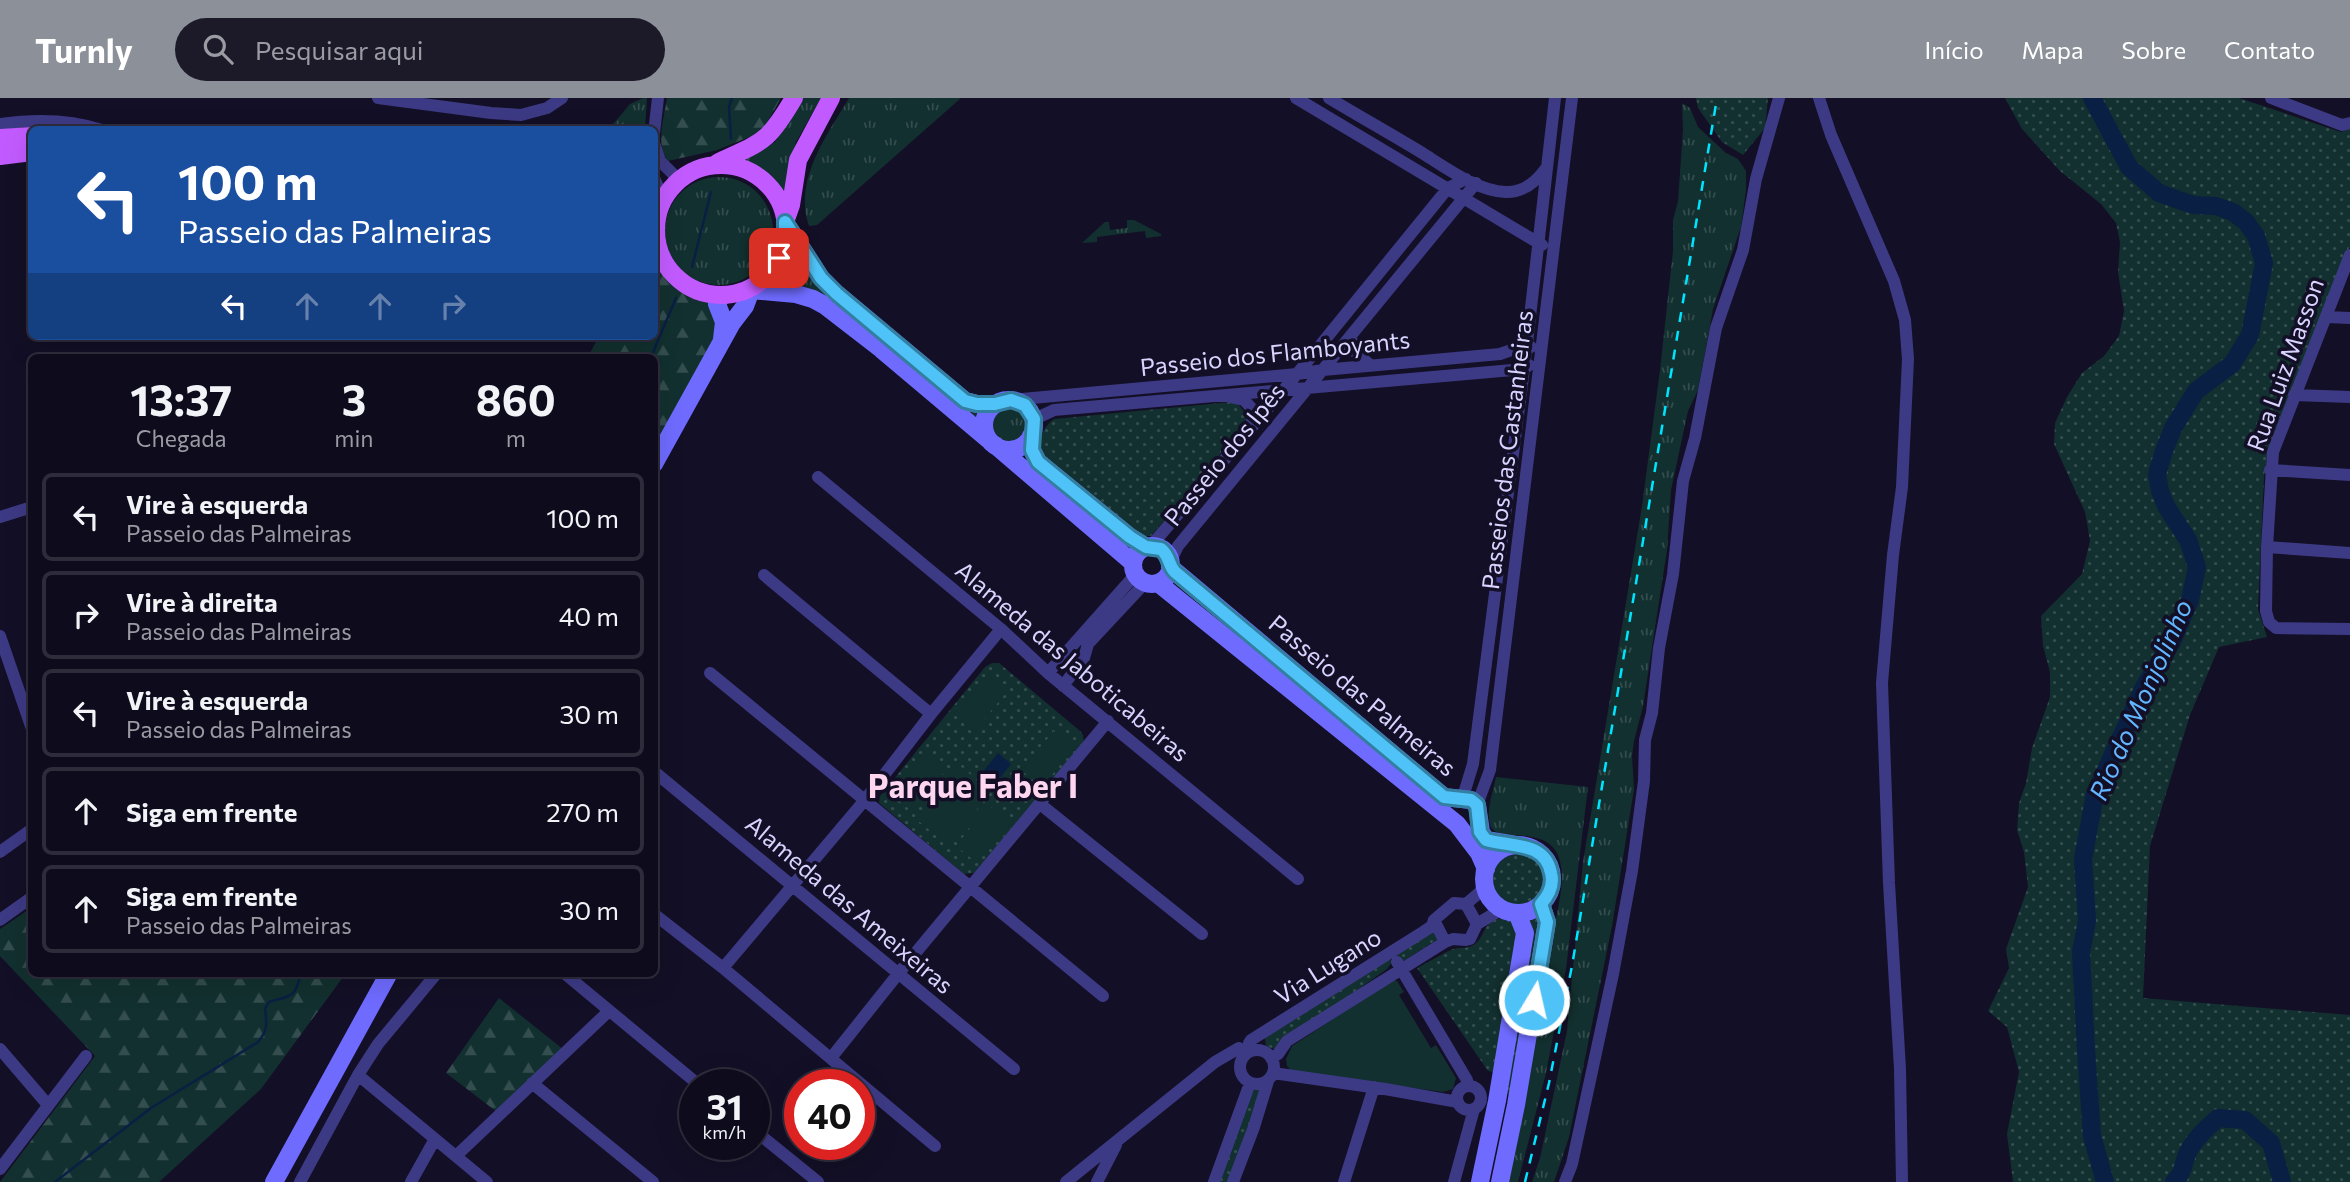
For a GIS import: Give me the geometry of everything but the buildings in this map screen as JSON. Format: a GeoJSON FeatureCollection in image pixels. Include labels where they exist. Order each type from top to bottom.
{"type":"FeatureCollection","features":[{"type":"Feature","properties":{"kind":"main road"},"geometry":{"type":"LineString","coordinates":[[659,198],[694,170],[712,166],[764,140],[775,130],[794,98]]}},
{"type":"Feature","properties":{"kind":"main road"},"geometry":{"type":"LineString","coordinates":[[785,222],[791,205],[798,160],[831,98]]}},
{"type":"Feature","properties":{"kind":"main road"},"geometry":{"type":"LineString","coordinates":[[0,138],[28,136]]}},
{"type":"Feature","properties":{"kind":"main road"},"geometry":{"type":"LineString","coordinates":[[0,156],[28,152]]}},
{"type":"Feature","properties":{"kind":"main road"},"geometry":{"type":"LineString","coordinates":[[658,264],[693,289],[722,296],[751,290],[768,275],[779,258],[785,239],[785,222],[783,211],[772,190],[755,175],[734,166],[712,166]]}},
{"type":"Feature","properties":{"kind":"main road"},"geometry":{"type":"LineString","coordinates":[[658,244],[669,273]]}},
{"type":"Feature","properties":{"kind":"street"},"geometry":{"type":"LineString","coordinates":[[379,98],[461,103],[491,113],[521,114],[547,107],[562,98]]}},
{"type":"Feature","properties":{"kind":"street"},"geometry":{"type":"LineString","coordinates":[[655,126],[658,98]]}},
{"type":"Feature","properties":{"kind":"street"},"geometry":{"type":"LineString","coordinates":[[1296,98],[1539,243],[1555,247]]}},
{"type":"Feature","properties":{"kind":"street"},"geometry":{"type":"LineString","coordinates":[[1329,98],[1471,181],[1496,191],[1517,191],[1536,180],[1547,167]]}},
{"type":"Feature","properties":{"kind":"street"},"geometry":{"type":"LineString","coordinates":[[1457,824],[1453,812],[1464,802],[1473,764],[1555,98]]}},
{"type":"Feature","properties":{"kind":"street","name":"Passeios das Castanheiras"},"geometry":{"type":"LineString","coordinates":[[1464,802],[1490,770],[1572,98]]}},
{"type":"Feature","properties":{"kind":"street"},"geometry":{"type":"LineString","coordinates":[[1565,1182],[1572,1164],[1613,974],[1632,871],[1644,781],[1645,740],[1652,713],[1659,648],[1673,574],[1683,481],[1701,412],[1716,328],[1743,250],[1756,179],[1779,98]]}},
{"type":"Feature","properties":{"kind":"street"},"geometry":{"type":"LineString","coordinates":[[1819,98],[1831,135],[1894,281],[1905,320],[1908,359],[1902,487],[1882,683],[1889,883],[1900,1069],[1902,1182]]}},
{"type":"Feature","properties":{"kind":"street"},"geometry":{"type":"LineString","coordinates":[[2271,98],[2346,124]]}},
{"type":"Feature","properties":{"kind":"street"},"geometry":{"type":"LineString","coordinates":[[0,124],[27,121],[77,122],[90,126]]}},
{"type":"Feature","properties":{"kind":"street"},"geometry":{"type":"LineString","coordinates":[[658,155],[660,161],[679,180]]}},
{"type":"Feature","properties":{"kind":"street"},"geometry":{"type":"LineString","coordinates":[[1448,188],[1471,181]]}},
{"type":"Feature","properties":{"kind":"street","name":"Passeio dos Ipês"},"geometry":{"type":"LineString","coordinates":[[1170,564],[1178,546],[1429,241],[1464,197],[1471,181]]}},
{"type":"Feature","properties":{"kind":"street","name":"Passeio dos Ipês"},"geometry":{"type":"LineString","coordinates":[[1148,547],[1297,374],[1448,188]]}},
{"type":"Feature","properties":{"kind":"street"},"geometry":{"type":"LineString","coordinates":[[1544,197],[1560,198]]}},
{"type":"Feature","properties":{"kind":"street"},"geometry":{"type":"LineString","coordinates":[[1519,230],[1558,218]]}},
{"type":"Feature","properties":{"kind":"street"},"geometry":{"type":"LineString","coordinates":[[785,222],[821,278],[837,294],[965,401],[977,404],[1003,402],[1025,405],[1030,412],[1032,450],[1038,462],[1130,537],[1148,547],[1161,549],[1170,564],[1167,577],[1143,576],[1084,640],[1048,673]]}},
{"type":"Feature","properties":{"kind":"street"},"geometry":{"type":"LineString","coordinates":[[1415,230],[1429,241]]}},
{"type":"Feature","properties":{"kind":"street","name":"Rua Luiz Masson"},"geometry":{"type":"LineString","coordinates":[[2350,255],[2273,452],[2267,547],[2267,617],[2276,628],[2350,629]]}},
{"type":"Feature","properties":{"kind":"street"},"geometry":{"type":"LineString","coordinates":[[658,457],[721,342],[745,306],[751,290]]}},
{"type":"Feature","properties":{"kind":"street","name":"Passeio das Palmeiras"},"geometry":{"type":"LineString","coordinates":[[751,290],[796,294],[813,299],[881,349],[1143,576],[1457,824],[1479,853],[1486,878]]}},
{"type":"Feature","properties":{"kind":"street"},"geometry":{"type":"LineString","coordinates":[[721,342],[723,322],[716,304],[722,296]]}},
{"type":"Feature","properties":{"kind":"street"},"geometry":{"type":"LineString","coordinates":[[1348,312],[1355,331],[1353,351],[1370,365]]}},
{"type":"Feature","properties":{"kind":"street"},"geometry":{"type":"LineString","coordinates":[[2326,317],[2350,318]]}},
{"type":"Feature","properties":{"kind":"street"},"geometry":{"type":"LineString","coordinates":[[1322,344],[1337,353]]}},
{"type":"Feature","properties":{"kind":"street"},"geometry":{"type":"LineString","coordinates":[[1526,345],[1542,349]]}},
{"type":"Feature","properties":{"kind":"street","name":"Passeio dos Flamboyants"},"geometry":{"type":"LineString","coordinates":[[1003,402],[1500,354],[1526,345]]}},
{"type":"Feature","properties":{"kind":"street"},"geometry":{"type":"LineString","coordinates":[[1500,354],[1500,371]]}},
{"type":"Feature","properties":{"kind":"street","name":"Passeio dos Flamboyants"},"geometry":{"type":"LineString","coordinates":[[1033,430],[1039,417],[1054,410],[1500,371],[1523,373],[1533,362],[1540,364]]}},
{"type":"Feature","properties":{"kind":"street"},"geometry":{"type":"LineString","coordinates":[[1350,367],[1349,374],[1357,383]]}},
{"type":"Feature","properties":{"kind":"street"},"geometry":{"type":"LineString","coordinates":[[1523,373],[1538,381]]}},
{"type":"Feature","properties":{"kind":"street"},"geometry":{"type":"LineString","coordinates":[[1262,377],[1266,385],[1263,391]]}},
{"type":"Feature","properties":{"kind":"street"},"geometry":{"type":"LineString","coordinates":[[1223,395],[1250,404],[1254,411],[1249,431]]}},
{"type":"Feature","properties":{"kind":"street"},"geometry":{"type":"LineString","coordinates":[[2294,395],[2350,397]]}},
{"type":"Feature","properties":{"kind":"street"},"geometry":{"type":"LineString","coordinates":[[1003,402],[986,416],[984,424],[992,443],[1011,450],[1026,443],[1033,430]]}},
{"type":"Feature","properties":{"kind":"street"},"geometry":{"type":"LineString","coordinates":[[1266,411],[1280,422]]}},
{"type":"Feature","properties":{"kind":"street"},"geometry":{"type":"LineString","coordinates":[[2270,470],[2350,475]]}},
{"type":"Feature","properties":{"kind":"street","name":"Alameda das Jaboticabeiras"},"geometry":{"type":"LineString","coordinates":[[818,477],[1001,629],[1063,686],[1298,879]]}},
{"type":"Feature","properties":{"kind":"street"},"geometry":{"type":"LineString","coordinates":[[0,517],[28,508]]}},
{"type":"Feature","properties":{"kind":"street"},"geometry":{"type":"LineString","coordinates":[[1143,576],[1137,553],[1148,547]]}},
{"type":"Feature","properties":{"kind":"street"},"geometry":{"type":"LineString","coordinates":[[2267,547],[2350,553]]}},
{"type":"Feature","properties":{"kind":"street","name":"Passeio das Palmeiras"},"geometry":{"type":"LineString","coordinates":[[1170,564],[1444,797],[1464,802]]}},
{"type":"Feature","properties":{"kind":"street"},"geometry":{"type":"LineString","coordinates":[[764,575],[931,714]]}},
{"type":"Feature","properties":{"kind":"street"},"geometry":{"type":"LineString","coordinates":[[723,968],[864,801],[1001,629]]}},
{"type":"Feature","properties":{"kind":"street"},"geometry":{"type":"LineString","coordinates":[[0,636],[28,717]]}},
{"type":"Feature","properties":{"kind":"street"},"geometry":{"type":"LineString","coordinates":[[1063,686],[1084,658],[1084,640]]}},
{"type":"Feature","properties":{"kind":"street"},"geometry":{"type":"LineString","coordinates":[[710,673],[1102,996]]}},
{"type":"Feature","properties":{"kind":"street"},"geometry":{"type":"LineString","coordinates":[[831,1058],[1108,721]]}},
{"type":"Feature","properties":{"kind":"street"},"geometry":{"type":"LineString","coordinates":[[1473,764],[1490,770]]}},
{"type":"Feature","properties":{"kind":"street","name":"Alameda das Ameixeiras"},"geometry":{"type":"LineString","coordinates":[[658,775],[1014,1069]]}},
{"type":"Feature","properties":{"kind":"street"},"geometry":{"type":"LineString","coordinates":[[1464,802],[1483,837],[1490,841],[1538,851],[1551,870],[1552,885],[1547,898],[1530,911],[1510,911]]}},
{"type":"Feature","properties":{"kind":"street"},"geometry":{"type":"LineString","coordinates":[[1040,804],[1202,934]]}},
{"type":"Feature","properties":{"kind":"street"},"geometry":{"type":"LineString","coordinates":[[0,852],[28,832]]}},
{"type":"Feature","properties":{"kind":"street"},"geometry":{"type":"LineString","coordinates":[[1480,1182],[1497,1101],[1525,933],[1510,911],[1491,898],[1486,878],[1497,853],[1516,845]]}},
{"type":"Feature","properties":{"kind":"street","name":"Via Lugano"},"geometry":{"type":"LineString","coordinates":[[1248,1052],[1251,1040],[1432,926],[1434,920],[1454,903],[1466,904],[1486,878]]}},
{"type":"Feature","properties":{"kind":"street"},"geometry":{"type":"LineString","coordinates":[[0,920],[28,900]]}},
{"type":"Feature","properties":{"kind":"street"},"geometry":{"type":"LineString","coordinates":[[1466,904],[1477,925]]}},
{"type":"Feature","properties":{"kind":"street"},"geometry":{"type":"LineString","coordinates":[[1500,1182],[1547,922],[1541,904]]}},
{"type":"Feature","properties":{"kind":"street","name":"Via Lugano"},"geometry":{"type":"LineString","coordinates":[[1271,1058],[1278,1054],[1286,1041],[1400,968],[1445,942],[1470,939],[1477,925],[1510,911]]}},
{"type":"Feature","properties":{"kind":"street"},"geometry":{"type":"LineString","coordinates":[[658,917],[723,968],[934,1146]]}},
{"type":"Feature","properties":{"kind":"street"},"geometry":{"type":"LineString","coordinates":[[1434,920],[1445,942]]}},
{"type":"Feature","properties":{"kind":"street"},"geometry":{"type":"LineString","coordinates":[[1391,952],[1467,1080],[1466,1086],[1459,1091],[1458,1102],[1462,1108],[1474,1109]]}},
{"type":"Feature","properties":{"kind":"street"},"geometry":{"type":"LineString","coordinates":[[263,1182],[374,977]]}},
{"type":"Feature","properties":{"kind":"street"},"geometry":{"type":"LineString","coordinates":[[274,1182],[387,977]]}},
{"type":"Feature","properties":{"kind":"street"},"geometry":{"type":"LineString","coordinates":[[300,1182],[358,1075],[378,1044],[434,977]]}},
{"type":"Feature","properties":{"kind":"street"},"geometry":{"type":"LineString","coordinates":[[569,977],[680,1069]]}},
{"type":"Feature","properties":{"kind":"street"},"geometry":{"type":"LineString","coordinates":[[457,1155],[609,1011]]}},
{"type":"Feature","properties":{"kind":"street"},"geometry":{"type":"LineString","coordinates":[[1066,1182],[1207,1068],[1239,1048],[1248,1052],[1265,1052],[1271,1058],[1270,1077],[1233,1182]]}},
{"type":"Feature","properties":{"kind":"street"},"geometry":{"type":"LineString","coordinates":[[0,1049],[48,1105]]}},
{"type":"Feature","properties":{"kind":"street"},"geometry":{"type":"LineString","coordinates":[[1248,1052],[1241,1060],[1240,1070],[1245,1080],[1250,1083],[1261,1084],[1270,1077],[1374,1087],[1458,1102]]}},
{"type":"Feature","properties":{"kind":"street"},"geometry":{"type":"LineString","coordinates":[[0,1169],[86,1056]]}},
{"type":"Feature","properties":{"kind":"street"},"geometry":{"type":"LineString","coordinates":[[1207,1068],[1240,1070]]}},
{"type":"Feature","properties":{"kind":"street"},"geometry":{"type":"LineString","coordinates":[[358,1075],[487,1182]]}},
{"type":"Feature","properties":{"kind":"street"},"geometry":{"type":"LineString","coordinates":[[532,1083],[653,1182]]}},
{"type":"Feature","properties":{"kind":"street"},"geometry":{"type":"LineString","coordinates":[[1214,1182],[1250,1083]]}},
{"type":"Feature","properties":{"kind":"street"},"geometry":{"type":"LineString","coordinates":[[1454,1182],[1474,1109],[1479,1105],[1480,1093],[1475,1088],[1466,1086]]}},
{"type":"Feature","properties":{"kind":"street"},"geometry":{"type":"LineString","coordinates":[[1344,1182],[1374,1087]]}},
{"type":"Feature","properties":{"kind":"street"},"geometry":{"type":"LineString","coordinates":[[1497,1101],[1516,1105]]}},
{"type":"Feature","properties":{"kind":"street"},"geometry":{"type":"LineString","coordinates":[[411,1182],[436,1139]]}},
{"type":"Feature","properties":{"kind":"street"},"geometry":{"type":"LineString","coordinates":[[1079,1171],[1087,1173],[1097,1182],[1118,1142]]}},
{"type":"Feature","properties":{"kind":"street"},"geometry":{"type":"LineString","coordinates":[[770,1143],[818,1182]]}},
{"type":"Feature","properties":{"kind":"green space"},"geometry":{"type":"Polygon","coordinates":[[[647,98],[645,126],[612,126],[630,104],[647,98]]]}},
{"type":"Feature","properties":{"kind":"green space"},"geometry":{"type":"Polygon","coordinates":[[[667,98],[781,98],[763,130],[717,150],[668,161],[661,139],[667,98]]]}},
{"type":"Feature","properties":{"kind":"green space"},"geometry":{"type":"Polygon","coordinates":[[[803,98],[821,98],[796,142],[782,196],[764,174],[753,165],[740,160],[775,142],[803,98]]]}},
{"type":"Feature","properties":{"kind":"green space"},"geometry":{"type":"Polygon","coordinates":[[[849,98],[961,98],[817,225],[809,226],[805,192],[809,175],[822,143],[849,98]]]}},
{"type":"Feature","properties":{"kind":"green space"},"geometry":{"type":"Polygon","coordinates":[[[1696,98],[1768,98],[1765,128],[1743,155],[1722,142],[1698,108],[1696,98]]]}},
{"type":"Feature","properties":{"kind":"green space"},"geometry":{"type":"Polygon","coordinates":[[[2005,98],[2239,98],[2341,132],[2350,128],[2350,246],[2268,449],[2264,477],[2258,609],[2267,637],[2219,647],[2190,715],[2150,846],[2143,998],[2350,1015],[2350,1182],[2013,1182],[2007,1134],[2019,1072],[2007,1027],[1988,1011],[2009,968],[2006,949],[2028,887],[2024,852],[2017,830],[2019,803],[2026,783],[2032,748],[2050,697],[2050,672],[2043,646],[2041,616],[2082,574],[2090,541],[2085,512],[2054,444],[2055,423],[2082,373],[2104,356],[2119,336],[2124,311],[2118,272],[2120,242],[2116,223],[2101,204],[2060,171],[2022,129],[2005,98]]]}},
{"type":"Feature","properties":{"kind":"green space"},"geometry":{"type":"Polygon","coordinates":[[[1682,103],[1690,108],[1698,127],[1726,153],[1738,159],[1746,171],[1741,227],[1713,309],[1698,390],[1688,411],[1671,490],[1667,550],[1643,706],[1632,756],[1634,789],[1612,926],[1569,1137],[1554,1182],[1532,1182],[1540,1158],[1567,1031],[1583,862],[1642,506],[1673,251],[1673,220],[1678,201],[1683,130],[1682,103]]]}},
{"type":"Feature","properties":{"kind":"green space"},"geometry":{"type":"Polygon","coordinates":[[[719,177],[740,181],[757,193],[769,210],[773,231],[769,252],[757,269],[740,281],[719,285],[698,281],[681,269],[669,252],[665,231],[669,210],[681,193],[698,181],[719,177]]]}},
{"type":"Feature","properties":{"kind":"green space"},"geometry":{"type":"Polygon","coordinates":[[[1127,220],[1134,220],[1161,236],[1146,238],[1145,231],[1097,237],[1097,242],[1082,243],[1105,222],[1109,222],[1110,230],[1127,228],[1127,220]]]}},
{"type":"Feature","properties":{"kind":"green space"},"geometry":{"type":"Polygon","coordinates":[[[791,254],[822,290],[977,411],[976,424],[827,299],[802,286],[775,280],[791,254]]]}},
{"type":"Feature","properties":{"kind":"green space"},"geometry":{"type":"Polygon","coordinates":[[[658,263],[693,289],[722,295],[724,322],[658,458],[658,354],[590,354],[597,340],[658,340],[658,263]]]}},
{"type":"Feature","properties":{"kind":"green space"},"geometry":{"type":"Polygon","coordinates":[[[1237,403],[1247,415],[1244,426],[1151,536],[1143,536],[1044,458],[1040,447],[1046,427],[1054,419],[1237,403]]]}},
{"type":"Feature","properties":{"kind":"green space"},"geometry":{"type":"Polygon","coordinates":[[[1009,408],[1022,413],[1027,426],[1022,439],[1009,444],[996,439],[991,426],[996,413],[1009,408]]]}},
{"type":"Feature","properties":{"kind":"green space"},"geometry":{"type":"Polygon","coordinates":[[[999,663],[1080,731],[1084,742],[974,873],[964,874],[879,803],[880,796],[985,667],[999,663]]]}},
{"type":"Feature","properties":{"kind":"green space"},"geometry":{"type":"Polygon","coordinates":[[[987,676],[1006,693],[974,731],[954,714],[987,676]]]}},
{"type":"Feature","properties":{"kind":"green space"},"geometry":{"type":"Polygon","coordinates":[[[1054,731],[1074,748],[1042,787],[1021,770],[1054,731]]]}},
{"type":"Feature","properties":{"kind":"green space"},"geometry":{"type":"Polygon","coordinates":[[[923,753],[945,771],[912,811],[891,793],[923,753]]]}},
{"type":"Feature","properties":{"kind":"green space"},"geometry":{"type":"Polygon","coordinates":[[[959,765],[991,792],[948,845],[916,819],[959,765]]]}},
{"type":"Feature","properties":{"kind":"green space"},"geometry":{"type":"Polygon","coordinates":[[[1496,777],[1588,787],[1566,969],[1546,1073],[1518,1182],[1503,1182],[1540,1005],[1562,875],[1556,852],[1548,843],[1538,838],[1503,834],[1490,825],[1489,807],[1496,777]]]}},
{"type":"Feature","properties":{"kind":"green space"},"geometry":{"type":"Polygon","coordinates":[[[988,805],[1010,823],[977,863],[956,846],[988,805]]]}},
{"type":"Feature","properties":{"kind":"green space"},"geometry":{"type":"Polygon","coordinates":[[[1512,849],[1524,849],[1539,857],[1547,872],[1547,884],[1539,899],[1524,907],[1512,907],[1497,899],[1489,884],[1489,872],[1497,857],[1512,849]]]}},
{"type":"Feature","properties":{"kind":"green space"},"geometry":{"type":"Polygon","coordinates":[[[28,910],[28,977],[343,977],[261,1089],[159,1182],[0,1182],[95,1056],[0,956],[0,929],[28,910]]]}},
{"type":"Feature","properties":{"kind":"green space"},"geometry":{"type":"Polygon","coordinates":[[[1538,914],[1540,916],[1512,1095],[1503,1093],[1528,919],[1538,914]]]}},
{"type":"Feature","properties":{"kind":"green space"},"geometry":{"type":"Polygon","coordinates":[[[1509,919],[1518,930],[1493,1072],[1488,1071],[1417,968],[1453,949],[1473,946],[1491,922],[1509,919]]]}},
{"type":"Feature","properties":{"kind":"green space"},"geometry":{"type":"Polygon","coordinates":[[[1435,931],[1438,939],[1403,961],[1396,957],[1396,954],[1435,931]]]}},
{"type":"Feature","properties":{"kind":"green space"},"geometry":{"type":"Polygon","coordinates":[[[1390,959],[1392,962],[1387,969],[1274,1049],[1266,1046],[1265,1038],[1390,959]]]}},
{"type":"Feature","properties":{"kind":"green space"},"geometry":{"type":"Polygon","coordinates":[[[1393,980],[1397,981],[1404,992],[1399,995],[1431,1048],[1436,1045],[1456,1078],[1453,1089],[1443,1092],[1292,1072],[1286,1059],[1292,1046],[1393,980]]]}},
{"type":"Feature","properties":{"kind":"green space"},"geometry":{"type":"Polygon","coordinates":[[[499,998],[564,1050],[497,1112],[446,1073],[499,998]]]}},
{"type":"Feature","properties":{"kind":"green space"},"geometry":{"type":"Polygon","coordinates":[[[1254,1089],[1260,1090],[1230,1182],[1218,1182],[1254,1089]]]}},
{"type":"Feature","properties":{"kind":"water"},"geometry":{"type":"Polygon","coordinates":[[[998,753],[1011,764],[995,784],[982,773],[998,753]]]}},
{"type":"Feature","properties":{"kind":"waterway"},"geometry":{"type":"LineString","coordinates":[[731,139],[729,107],[732,98]]}},
{"type":"Feature","properties":{"kind":"waterway","name":"Rio do Monjolinho"},"geometry":{"type":"LineString","coordinates":[[2092,98],[2129,167],[2159,193],[2193,205],[2216,206],[2233,212],[2246,222],[2256,236],[2264,263],[2250,335],[2232,364],[2196,391],[2173,428],[2157,474],[2166,506],[2188,540],[2197,567],[2190,600],[2172,642],[2144,687],[2095,794],[2083,859],[2087,921],[2081,952],[2086,1050],[2092,1136],[2105,1182]]}},
{"type":"Feature","properties":{"kind":"waterway"},"geometry":{"type":"LineString","coordinates":[[692,267],[711,192]]}},
{"type":"Feature","properties":{"kind":"waterway"},"geometry":{"type":"LineString","coordinates":[[652,354],[676,298]]}},
{"type":"Feature","properties":{"kind":"waterway"},"geometry":{"type":"LineString","coordinates":[[55,1182],[151,1108],[258,1042],[265,1030],[265,1009],[269,1002],[291,995],[297,988],[300,977]]}},
{"type":"Feature","properties":{"kind":"waterway","name":"Rio do Monjolinho"},"geometry":{"type":"LineString","coordinates":[[2174,1182],[2182,1171],[2191,1147],[2218,1118],[2245,1120],[2271,1143],[2282,1182]]}},
{"type":"Feature","properties":{"kind":"railway"},"geometry":{"type":"LineString","coordinates":[[1525,1182],[1549,1083],[1572,966],[1717,98]]}},
{"type":"Feature","properties":{"kind":"district","name":"Parque Faber I"},"geometry":{"type":"Point","coordinates":[973,787]}},
{"type":"Feature","properties":{"kind":"route"},"geometry":{"type":"LineString","coordinates":[[779,258],[785,239],[785,222],[821,278],[837,294],[965,401],[995,404],[1011,400],[1025,405],[1034,419],[1032,450],[1038,462],[1130,537],[1146,547],[1156,547],[1166,552],[1170,567],[1175,572],[1444,797],[1471,800],[1477,805],[1480,832],[1486,840],[1538,851],[1551,870],[1552,885],[1547,898],[1541,904],[1547,922],[1534,1000]]}}]}
